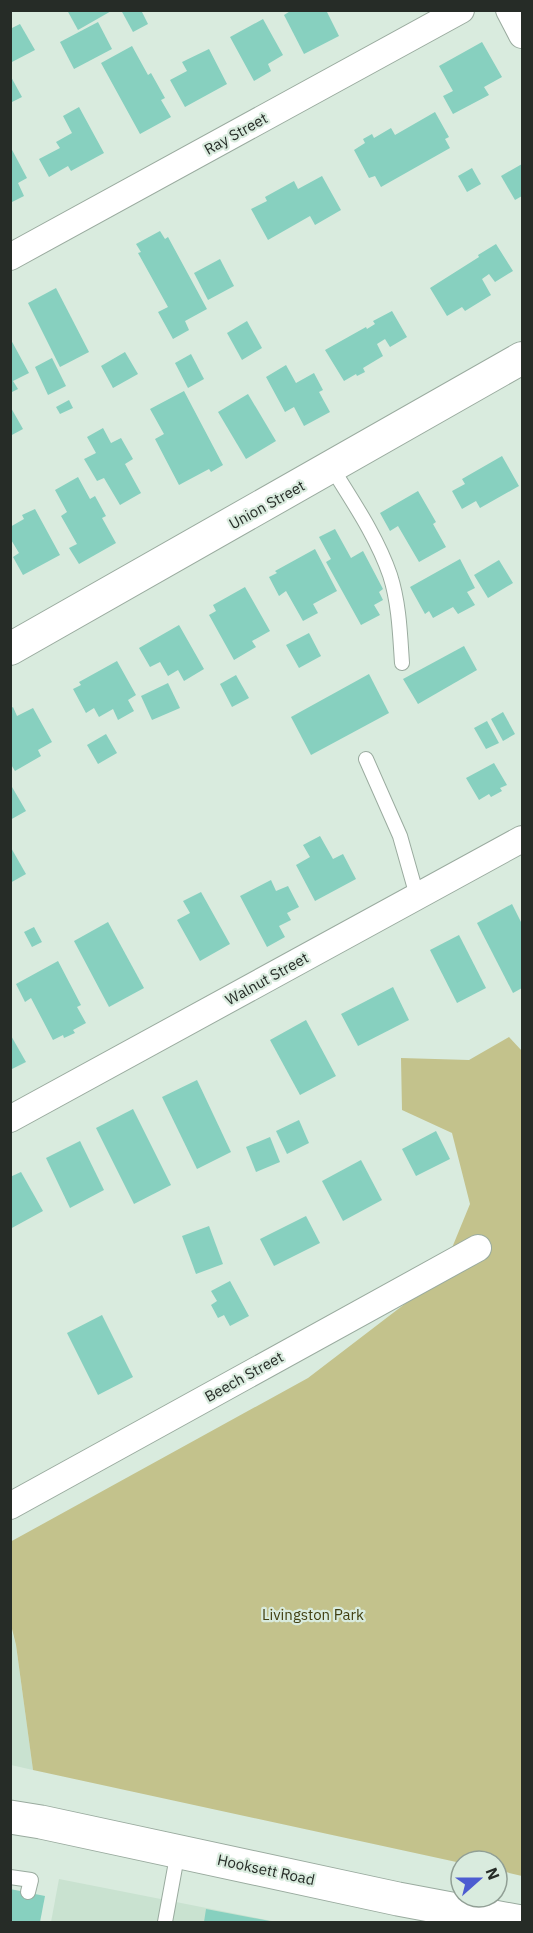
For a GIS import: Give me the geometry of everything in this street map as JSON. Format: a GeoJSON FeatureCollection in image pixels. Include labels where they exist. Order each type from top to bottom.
{"type":"FeatureCollection","features":[{"type":"Feature","properties":{"kind":"main road","name":"Hooksett Road"},"geometry":{"type":"LineString","coordinates":[[10,1817],[521,1923]]}},
{"type":"Feature","properties":{"kind":"street","name":"Ray Street"},"geometry":{"type":"LineString","coordinates":[[10,257],[461,10]]}},
{"type":"Feature","properties":{"kind":"street"},"geometry":{"type":"LineString","coordinates":[[509,10],[522,35]]}},
{"type":"Feature","properties":{"kind":"street","name":"Union Street"},"geometry":{"type":"LineString","coordinates":[[10,649],[522,358]]}},
{"type":"Feature","properties":{"kind":"street","name":"Walnut Street"},"geometry":{"type":"LineString","coordinates":[[10,1119],[522,839]]}},
{"type":"Feature","properties":{"kind":"street","name":"Beech Street"},"geometry":{"type":"LineString","coordinates":[[10,1506],[478,1248]]}},
{"type":"Feature","properties":{"kind":"lane"},"geometry":{"type":"LineString","coordinates":[[332,468],[377,544],[390,576],[399,616],[402,663]]}},
{"type":"Feature","properties":{"kind":"lane"},"geometry":{"type":"LineString","coordinates":[[366,759],[400,836],[417,896]]}},
{"type":"Feature","properties":{"kind":"lane"},"geometry":{"type":"LineString","coordinates":[[165,1923],[178,1851]]}},
{"type":"Feature","properties":{"kind":"lane"},"geometry":{"type":"LineString","coordinates":[[10,1877],[31,1880],[28,1892]]}},
{"type":"Feature","properties":{"kind":"shaded area"},"geometry":{"type":"Polygon","coordinates":[[[10,1625],[16,1645],[33,1770],[11,1765],[10,1625]]]}},
{"type":"Feature","properties":{"kind":"shaded area"},"geometry":{"type":"Polygon","coordinates":[[[59,1879],[277,1922],[51,1922],[59,1879]]]}},
{"type":"Feature","properties":{"kind":"green space","name":"Livingston Park"},"geometry":{"type":"Polygon","coordinates":[[[509,1037],[522,1051],[522,1876],[509,1873],[509,1849],[449,1849],[449,1860],[33,1770],[16,1645],[11,1625],[10,1542],[308,1378],[440,1277],[470,1204],[452,1133],[402,1110],[401,1058],[469,1060],[509,1037]]]}},
{"type":"Feature","properties":{"kind":"building"},"geometry":{"type":"Polygon","coordinates":[[[67,10],[113,10],[78,30],[67,10]]]}},
{"type":"Feature","properties":{"kind":"building"},"geometry":{"type":"Polygon","coordinates":[[[121,10],[141,10],[148,24],[133,32],[121,10]]]}},
{"type":"Feature","properties":{"kind":"building"},"geometry":{"type":"Polygon","coordinates":[[[292,10],[326,10],[339,36],[304,54],[284,15],[292,10]]]}},
{"type":"Feature","properties":{"kind":"building"},"geometry":{"type":"Polygon","coordinates":[[[263,19],[283,55],[268,64],[271,71],[254,81],[230,37],[263,19]]]}},
{"type":"Feature","properties":{"kind":"building"},"geometry":{"type":"Polygon","coordinates":[[[98,22],[112,49],[74,69],[60,42],[98,22]]]}},
{"type":"Feature","properties":{"kind":"building"},"geometry":{"type":"Polygon","coordinates":[[[20,24],[35,50],[10,63],[10,29],[20,24]]]}},
{"type":"Feature","properties":{"kind":"building"},"geometry":{"type":"Polygon","coordinates":[[[482,42],[502,77],[484,87],[489,95],[453,114],[443,96],[453,91],[439,66],[482,42]]]}},
{"type":"Feature","properties":{"kind":"building"},"geometry":{"type":"Polygon","coordinates":[[[132,46],[148,75],[151,73],[165,98],[161,100],[171,117],[140,134],[101,63],[132,46]]]}},
{"type":"Feature","properties":{"kind":"building"},"geometry":{"type":"Polygon","coordinates":[[[209,49],[227,84],[185,107],[170,80],[187,71],[182,62],[209,49]]]}},
{"type":"Feature","properties":{"kind":"building"},"geometry":{"type":"Polygon","coordinates":[[[10,75],[22,97],[10,103],[10,75]]]}},
{"type":"Feature","properties":{"kind":"building"},"geometry":{"type":"Polygon","coordinates":[[[79,107],[104,153],[71,171],[68,166],[49,177],[39,159],[60,148],[56,142],[72,133],[63,116],[79,107]]]}},
{"type":"Feature","properties":{"kind":"building"},"geometry":{"type":"Polygon","coordinates":[[[435,112],[449,137],[445,139],[450,148],[381,187],[375,176],[369,178],[354,150],[365,143],[363,139],[372,134],[374,138],[391,128],[395,135],[435,112]]]}},
{"type":"Feature","properties":{"kind":"building"},"geometry":{"type":"Polygon","coordinates":[[[10,146],[27,178],[18,183],[24,196],[10,203],[10,146]]]}},
{"type":"Feature","properties":{"kind":"building"},"geometry":{"type":"Polygon","coordinates":[[[522,164],[522,196],[515,200],[501,176],[522,164]]]}},
{"type":"Feature","properties":{"kind":"building"},"geometry":{"type":"Polygon","coordinates":[[[472,168],[481,184],[467,192],[458,176],[472,168]]]}},
{"type":"Feature","properties":{"kind":"building"},"geometry":{"type":"Polygon","coordinates":[[[322,176],[341,210],[315,225],[310,216],[268,240],[251,209],[267,201],[265,197],[294,181],[298,189],[322,176]]]}},
{"type":"Feature","properties":{"kind":"building"},"geometry":{"type":"Polygon","coordinates":[[[160,231],[165,239],[168,237],[207,309],[185,321],[189,330],[173,339],[158,312],[168,307],[138,253],[141,252],[136,244],[160,231]]]}},
{"type":"Feature","properties":{"kind":"building"},"geometry":{"type":"Polygon","coordinates":[[[496,244],[513,271],[495,282],[489,274],[482,279],[491,295],[465,311],[462,307],[447,316],[430,288],[496,244]]]}},
{"type":"Feature","properties":{"kind":"building"},"geometry":{"type":"Polygon","coordinates":[[[220,259],[234,286],[208,300],[194,273],[220,259]]]}},
{"type":"Feature","properties":{"kind":"building"},"geometry":{"type":"Polygon","coordinates":[[[56,288],[89,352],[60,367],[28,303],[56,288]]]}},
{"type":"Feature","properties":{"kind":"building"},"geometry":{"type":"Polygon","coordinates":[[[392,311],[407,337],[390,347],[385,339],[377,344],[383,356],[363,368],[365,372],[344,381],[325,350],[366,327],[367,329],[375,324],[373,321],[392,311]]]}},
{"type":"Feature","properties":{"kind":"building"},"geometry":{"type":"Polygon","coordinates":[[[247,321],[262,348],[242,360],[227,333],[247,321]]]}},
{"type":"Feature","properties":{"kind":"building"},"geometry":{"type":"Polygon","coordinates":[[[10,338],[29,373],[13,381],[18,389],[10,393],[10,338]]]}},
{"type":"Feature","properties":{"kind":"building"},"geometry":{"type":"Polygon","coordinates":[[[125,352],[138,374],[113,388],[101,366],[125,352]]]}},
{"type":"Feature","properties":{"kind":"building"},"geometry":{"type":"Polygon","coordinates":[[[191,354],[204,379],[188,388],[175,363],[191,354]]]}},
{"type":"Feature","properties":{"kind":"building"},"geometry":{"type":"Polygon","coordinates":[[[52,358],[66,386],[48,395],[35,367],[52,358]]]}},
{"type":"Feature","properties":{"kind":"building"},"geometry":{"type":"Polygon","coordinates":[[[286,365],[296,383],[314,373],[323,390],[319,392],[330,412],[304,426],[294,407],[285,412],[266,377],[286,365]]]}},
{"type":"Feature","properties":{"kind":"building"},"geometry":{"type":"Polygon","coordinates":[[[184,391],[223,465],[211,472],[209,469],[179,485],[155,439],[164,434],[150,409],[184,391]]]}},
{"type":"Feature","properties":{"kind":"building"},"geometry":{"type":"Polygon","coordinates":[[[248,394],[276,441],[246,459],[218,412],[248,394]]]}},
{"type":"Feature","properties":{"kind":"building"},"geometry":{"type":"Polygon","coordinates":[[[69,400],[73,408],[60,414],[56,407],[69,400]]]}},
{"type":"Feature","properties":{"kind":"building"},"geometry":{"type":"Polygon","coordinates":[[[10,406],[23,429],[10,436],[10,406]]]}},
{"type":"Feature","properties":{"kind":"building"},"geometry":{"type":"Polygon","coordinates":[[[103,428],[111,443],[121,438],[133,459],[125,464],[141,493],[120,505],[104,478],[97,481],[84,459],[96,453],[87,437],[103,428]]]}},
{"type":"Feature","properties":{"kind":"building"},"geometry":{"type":"Polygon","coordinates":[[[502,456],[519,486],[480,508],[476,501],[462,509],[452,491],[465,484],[462,479],[502,456]]]}},
{"type":"Feature","properties":{"kind":"building"},"geometry":{"type":"Polygon","coordinates":[[[78,477],[90,499],[95,496],[106,516],[102,518],[116,543],[79,564],[69,548],[77,544],[61,516],[67,512],[55,490],[78,477]]]}},
{"type":"Feature","properties":{"kind":"building"},"geometry":{"type":"Polygon","coordinates":[[[418,491],[436,522],[433,524],[446,547],[419,562],[398,526],[390,531],[380,513],[418,491]]]}},
{"type":"Feature","properties":{"kind":"building"},"geometry":{"type":"Polygon","coordinates":[[[35,509],[60,555],[23,575],[13,557],[19,553],[10,538],[10,527],[24,519],[22,515],[35,509]]]}},
{"type":"Feature","properties":{"kind":"building"},"geometry":{"type":"Polygon","coordinates":[[[335,529],[351,558],[363,551],[383,589],[379,592],[383,600],[374,605],[380,615],[361,625],[326,562],[331,559],[319,537],[335,529]]]}},
{"type":"Feature","properties":{"kind":"building"},"geometry":{"type":"Polygon","coordinates":[[[315,549],[337,591],[313,604],[318,613],[303,621],[286,591],[279,596],[269,577],[277,573],[275,571],[315,549]]]}},
{"type":"Feature","properties":{"kind":"building"},"geometry":{"type":"Polygon","coordinates":[[[460,559],[475,588],[467,592],[475,605],[458,614],[453,607],[433,618],[429,611],[425,614],[410,587],[460,559]]]}},
{"type":"Feature","properties":{"kind":"building"},"geometry":{"type":"Polygon","coordinates":[[[499,560],[513,583],[488,598],[474,575],[499,560]]]}},
{"type":"Feature","properties":{"kind":"building"},"geometry":{"type":"Polygon","coordinates":[[[245,587],[270,631],[252,641],[256,647],[234,660],[209,615],[216,611],[213,605],[245,587]]]}},
{"type":"Feature","properties":{"kind":"building"},"geometry":{"type":"Polygon","coordinates":[[[179,625],[204,669],[184,681],[178,670],[168,676],[160,662],[150,667],[139,648],[179,625]]]}},
{"type":"Feature","properties":{"kind":"building"},"geometry":{"type":"Polygon","coordinates":[[[309,633],[321,656],[299,668],[286,645],[309,633]]]}},
{"type":"Feature","properties":{"kind":"building"},"geometry":{"type":"Polygon","coordinates":[[[464,646],[477,670],[418,704],[403,679],[464,646]]]}},
{"type":"Feature","properties":{"kind":"building"},"geometry":{"type":"Polygon","coordinates":[[[117,661],[136,695],[128,700],[134,711],[118,720],[113,709],[99,717],[94,708],[86,713],[73,689],[81,685],[79,682],[117,661]]]}},
{"type":"Feature","properties":{"kind":"building"},"geometry":{"type":"Polygon","coordinates":[[[369,674],[389,713],[311,755],[291,717],[369,674]]]}},
{"type":"Feature","properties":{"kind":"building"},"geometry":{"type":"Polygon","coordinates":[[[236,675],[249,698],[232,707],[220,684],[236,675]]]}},
{"type":"Feature","properties":{"kind":"building"},"geometry":{"type":"Polygon","coordinates":[[[168,683],[180,708],[152,720],[141,696],[168,683]]]}},
{"type":"Feature","properties":{"kind":"building"},"geometry":{"type":"Polygon","coordinates":[[[13,707],[17,716],[33,708],[52,742],[38,750],[41,756],[15,771],[10,763],[10,709],[13,707]]]}},
{"type":"Feature","properties":{"kind":"building"},"geometry":{"type":"Polygon","coordinates":[[[503,712],[515,734],[503,741],[491,719],[503,712]]]}},
{"type":"Feature","properties":{"kind":"building"},"geometry":{"type":"Polygon","coordinates":[[[487,721],[499,743],[486,749],[474,728],[487,721]]]}},
{"type":"Feature","properties":{"kind":"building"},"geometry":{"type":"Polygon","coordinates":[[[106,734],[117,753],[98,764],[87,745],[106,734]]]}},
{"type":"Feature","properties":{"kind":"building"},"geometry":{"type":"Polygon","coordinates":[[[494,763],[507,785],[491,797],[489,794],[479,800],[466,778],[494,763]]]}},
{"type":"Feature","properties":{"kind":"building"},"geometry":{"type":"Polygon","coordinates":[[[12,787],[26,811],[10,820],[10,788],[12,787]]]}},
{"type":"Feature","properties":{"kind":"building"},"geometry":{"type":"Polygon","coordinates":[[[320,836],[333,859],[343,854],[356,879],[315,901],[296,865],[310,857],[303,845],[320,836]]]}},
{"type":"Feature","properties":{"kind":"building"},"geometry":{"type":"Polygon","coordinates":[[[10,846],[26,874],[10,883],[10,846]]]}},
{"type":"Feature","properties":{"kind":"building"},"geometry":{"type":"Polygon","coordinates":[[[271,880],[276,891],[288,886],[299,907],[287,913],[291,920],[279,926],[285,937],[267,947],[240,896],[271,880]]]}},
{"type":"Feature","properties":{"kind":"building"},"geometry":{"type":"Polygon","coordinates":[[[201,892],[230,944],[200,961],[177,920],[190,913],[183,901],[201,892]]]}},
{"type":"Feature","properties":{"kind":"building"},"geometry":{"type":"Polygon","coordinates":[[[512,904],[522,924],[522,988],[513,993],[477,923],[512,904]]]}},
{"type":"Feature","properties":{"kind":"building"},"geometry":{"type":"Polygon","coordinates":[[[108,922],[144,988],[109,1007],[74,941],[108,922]]]}},
{"type":"Feature","properties":{"kind":"building"},"geometry":{"type":"Polygon","coordinates":[[[34,927],[42,942],[32,947],[24,932],[34,927]]]}},
{"type":"Feature","properties":{"kind":"building"},"geometry":{"type":"Polygon","coordinates":[[[459,935],[486,988],[457,1003],[430,950],[459,935]]]}},
{"type":"Feature","properties":{"kind":"building"},"geometry":{"type":"Polygon","coordinates":[[[58,961],[81,1005],[77,1007],[86,1023],[73,1030],[75,1033],[53,1040],[31,998],[25,1002],[16,984],[58,961]]]}},
{"type":"Feature","properties":{"kind":"building"},"geometry":{"type":"Polygon","coordinates":[[[393,987],[409,1020],[358,1046],[341,1014],[393,987]]]}},
{"type":"Feature","properties":{"kind":"building"},"geometry":{"type":"Polygon","coordinates":[[[306,1020],[336,1076],[300,1095],[270,1040],[306,1020]]]}},
{"type":"Feature","properties":{"kind":"building"},"geometry":{"type":"Polygon","coordinates":[[[10,1034],[26,1062],[10,1070],[10,1034]]]}},
{"type":"Feature","properties":{"kind":"building"},"geometry":{"type":"Polygon","coordinates":[[[197,1080],[231,1152],[197,1169],[162,1097],[197,1080]]]}},
{"type":"Feature","properties":{"kind":"building"},"geometry":{"type":"Polygon","coordinates":[[[133,1109],[171,1185],[134,1204],[96,1128],[133,1109]]]}},
{"type":"Feature","properties":{"kind":"building"},"geometry":{"type":"Polygon","coordinates":[[[299,1120],[309,1143],[287,1154],[276,1131],[299,1120]]]}},
{"type":"Feature","properties":{"kind":"building"},"geometry":{"type":"Polygon","coordinates":[[[436,1131],[450,1159],[416,1176],[402,1149],[436,1131]]]}},
{"type":"Feature","properties":{"kind":"building"},"geometry":{"type":"Polygon","coordinates":[[[270,1137],[280,1162],[256,1172],[246,1147],[270,1137]]]}},
{"type":"Feature","properties":{"kind":"building"},"geometry":{"type":"Polygon","coordinates":[[[80,1141],[104,1190],[70,1208],[46,1158],[80,1141]]]}},
{"type":"Feature","properties":{"kind":"building"},"geometry":{"type":"Polygon","coordinates":[[[361,1160],[382,1200],[343,1221],[322,1181],[361,1160]]]}},
{"type":"Feature","properties":{"kind":"building"},"geometry":{"type":"Polygon","coordinates":[[[21,1172],[43,1211],[10,1229],[10,1177],[21,1172]]]}},
{"type":"Feature","properties":{"kind":"building"},"geometry":{"type":"Polygon","coordinates":[[[306,1216],[320,1243],[274,1266],[260,1239],[306,1216]]]}},
{"type":"Feature","properties":{"kind":"building"},"geometry":{"type":"Polygon","coordinates":[[[209,1226],[223,1264],[196,1274],[182,1236],[209,1226]]]}},
{"type":"Feature","properties":{"kind":"building"},"geometry":{"type":"Polygon","coordinates":[[[230,1281],[249,1316],[230,1326],[224,1315],[218,1318],[211,1305],[217,1301],[211,1291],[230,1281]]]}},
{"type":"Feature","properties":{"kind":"building"},"geometry":{"type":"Polygon","coordinates":[[[102,1315],[133,1377],[98,1395],[67,1333],[102,1315]]]}},
{"type":"Feature","properties":{"kind":"building"},"geometry":{"type":"Polygon","coordinates":[[[10,1889],[45,1896],[40,1922],[10,1922],[10,1889]]]}},
{"type":"Feature","properties":{"kind":"building"},"geometry":{"type":"Polygon","coordinates":[[[206,1909],[270,1921],[270,1922],[204,1922],[206,1909]]]}}]}
